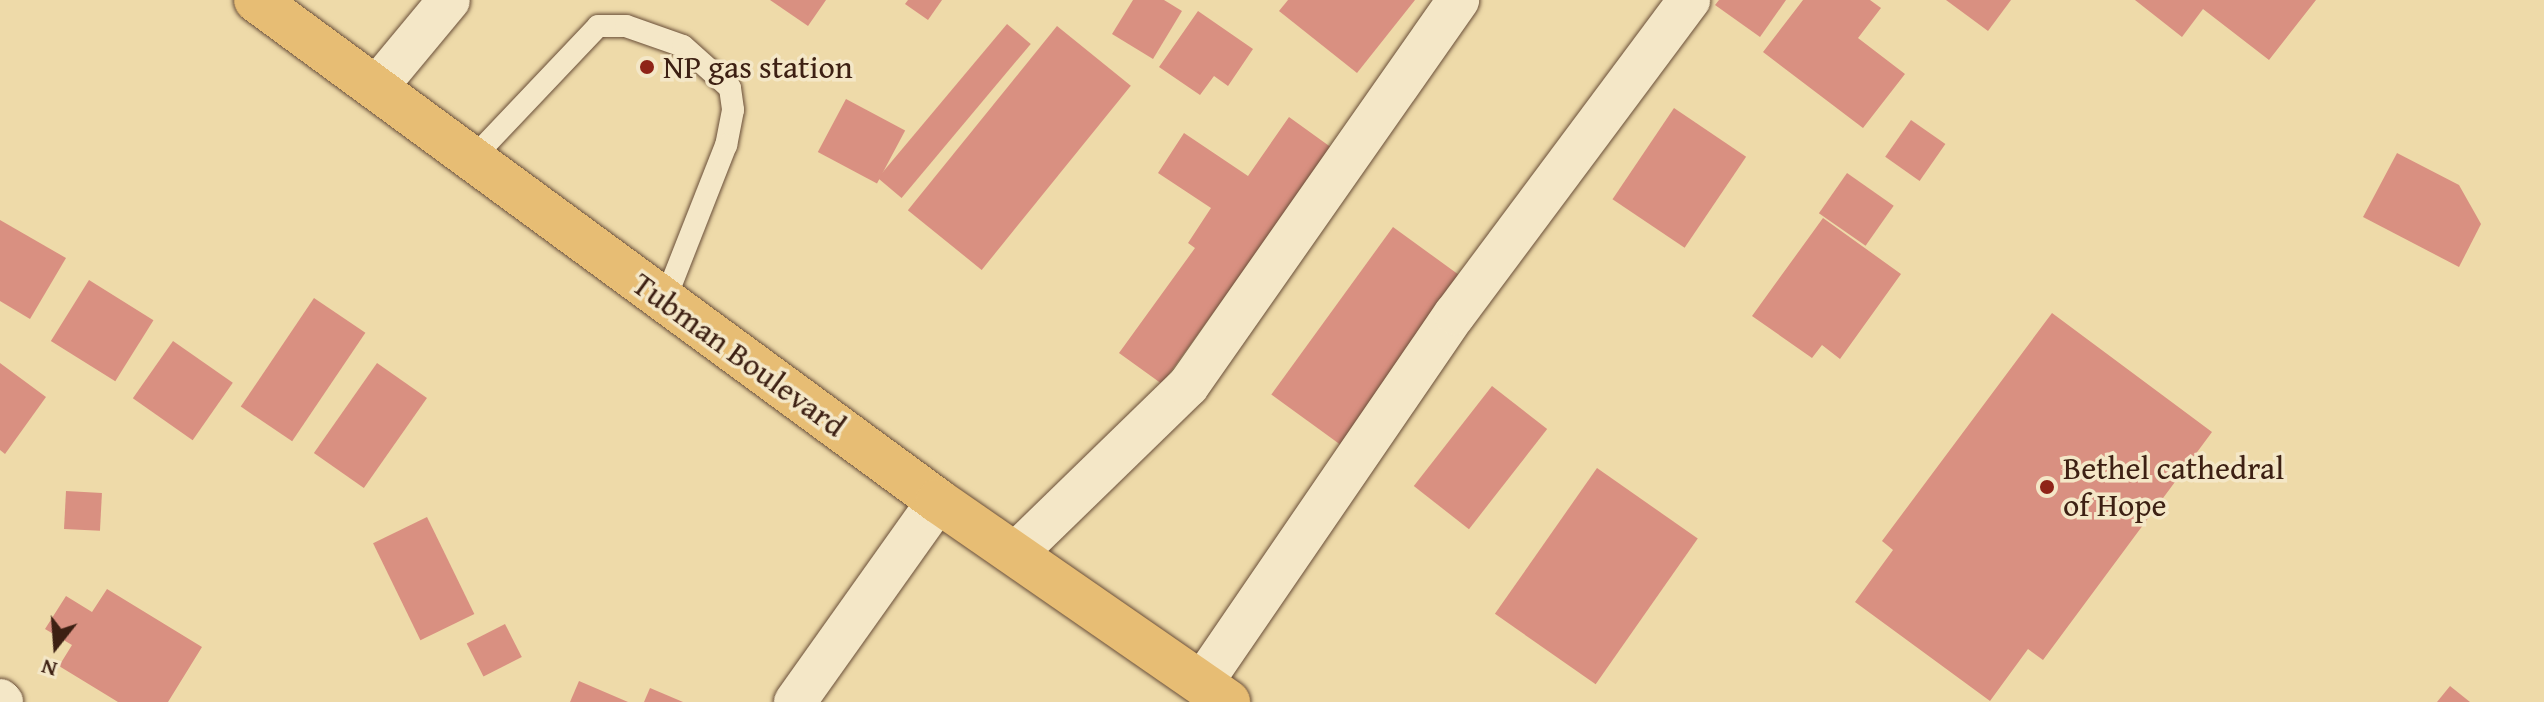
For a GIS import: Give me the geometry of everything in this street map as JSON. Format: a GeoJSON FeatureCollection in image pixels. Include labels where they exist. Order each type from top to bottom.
{"type":"FeatureCollection","features":[{"type":"Feature","properties":{"kind":"highway","name":"Tubman Boulevard"},"geometry":{"type":"LineString","coordinates":[[256,0],[938,501],[1215,693]]}},
{"type":"Feature","properties":{"kind":"street"},"geometry":{"type":"LineString","coordinates":[[376,88],[449,0]]}},
{"type":"Feature","properties":{"kind":"street"},"geometry":{"type":"LineString","coordinates":[[1015,554],[1188,386],[1458,0]]}},
{"type":"Feature","properties":{"kind":"street"},"geometry":{"type":"LineString","coordinates":[[1215,693],[1455,314],[1689,0]]}},
{"type":"Feature","properties":{"kind":"street"},"geometry":{"type":"LineString","coordinates":[[795,702],[938,501]]}},
{"type":"Feature","properties":{"kind":"lane"},"geometry":{"type":"LineString","coordinates":[[472,159],[598,26],[626,26],[683,46],[730,88],[733,110],[726,145],[665,300]]}},
{"type":"Feature","properties":{"kind":"building"},"geometry":{"type":"Polygon","coordinates":[[[770,0],[826,0],[808,26],[770,0]]]}},
{"type":"Feature","properties":{"kind":"building"},"geometry":{"type":"Polygon","coordinates":[[[908,0],[942,0],[928,20],[905,4],[908,0]]]}},
{"type":"Feature","properties":{"kind":"building"},"geometry":{"type":"Polygon","coordinates":[[[1133,0],[1164,0],[1182,11],[1153,59],[1112,34],[1133,0]]]}},
{"type":"Feature","properties":{"kind":"building"},"geometry":{"type":"Polygon","coordinates":[[[1288,0],[1415,0],[1357,73],[1279,11],[1288,0]]]}},
{"type":"Feature","properties":{"kind":"building"},"geometry":{"type":"Polygon","coordinates":[[[1719,0],[1786,0],[1760,37],[1715,5],[1719,0]]]}},
{"type":"Feature","properties":{"kind":"building"},"geometry":{"type":"Polygon","coordinates":[[[1803,0],[1870,0],[1881,8],[1858,38],[1905,74],[1863,128],[1763,52],[1803,0]]]}},
{"type":"Feature","properties":{"kind":"building"},"geometry":{"type":"Polygon","coordinates":[[[1946,0],[2011,0],[1988,31],[1946,0]]]}},
{"type":"Feature","properties":{"kind":"building"},"geometry":{"type":"Polygon","coordinates":[[[2135,0],[2316,0],[2269,60],[2203,9],[2182,37],[2135,0]]]}},
{"type":"Feature","properties":{"kind":"building"},"geometry":{"type":"Polygon","coordinates":[[[1198,11],[1253,49],[1228,86],[1214,76],[1200,95],[1159,67],[1198,11]]]}},
{"type":"Feature","properties":{"kind":"building"},"geometry":{"type":"Polygon","coordinates":[[[1007,24],[1031,44],[902,198],[878,178],[1007,24]]]}},
{"type":"Feature","properties":{"kind":"building"},"geometry":{"type":"Polygon","coordinates":[[[1057,26],[1131,86],[982,270],[908,210],[1057,26]]]}},
{"type":"Feature","properties":{"kind":"building"},"geometry":{"type":"Polygon","coordinates":[[[846,99],[905,130],[877,183],[818,152],[846,99]]]}},
{"type":"Feature","properties":{"kind":"building"},"geometry":{"type":"Polygon","coordinates":[[[1674,108],[1746,157],[1685,248],[1612,199],[1674,108]]]}},
{"type":"Feature","properties":{"kind":"building"},"geometry":{"type":"Polygon","coordinates":[[[1289,117],[1332,148],[1162,384],[1119,353],[1195,248],[1188,243],[1211,208],[1158,173],[1184,133],[1248,176],[1289,117]]]}},
{"type":"Feature","properties":{"kind":"building"},"geometry":{"type":"Polygon","coordinates":[[[1911,120],[1945,144],[1920,181],[1885,157],[1911,120]]]}},
{"type":"Feature","properties":{"kind":"building"},"geometry":{"type":"Polygon","coordinates":[[[2397,153],[2459,185],[2481,224],[2459,267],[2363,217],[2397,153]]]}},
{"type":"Feature","properties":{"kind":"building"},"geometry":{"type":"Polygon","coordinates":[[[1847,173],[1894,206],[1866,246],[1819,213],[1847,173]]]}},
{"type":"Feature","properties":{"kind":"building"},"geometry":{"type":"Polygon","coordinates":[[[1823,218],[1901,274],[1840,359],[1822,345],[1812,358],[1752,316],[1823,218]]]}},
{"type":"Feature","properties":{"kind":"building"},"geometry":{"type":"Polygon","coordinates":[[[0,220],[66,258],[30,319],[0,301],[0,220]]]}},
{"type":"Feature","properties":{"kind":"building"},"geometry":{"type":"Polygon","coordinates":[[[1393,227],[1464,279],[1343,446],[1271,394],[1393,227]]]}},
{"type":"Feature","properties":{"kind":"building"},"geometry":{"type":"Polygon","coordinates":[[[89,280],[153,320],[115,381],[51,341],[89,280]]]}},
{"type":"Feature","properties":{"kind":"building"},"geometry":{"type":"Polygon","coordinates":[[[314,298],[365,333],[292,441],[241,407],[314,298]]]}},
{"type":"Feature","properties":{"kind":"building","name":"Bethel cathedral of Hope"},"geometry":{"type":"Polygon","coordinates":[[[2052,313],[2212,432],[2043,660],[2028,649],[1990,701],[1855,602],[1893,550],[1882,541],[2052,313]]]}},
{"type":"Feature","properties":{"kind":"building"},"geometry":{"type":"Polygon","coordinates":[[[173,341],[233,383],[193,440],[133,398],[173,341]]]}},
{"type":"Feature","properties":{"kind":"building"},"geometry":{"type":"Polygon","coordinates":[[[0,363],[46,397],[5,454],[0,450],[0,363]]]}},
{"type":"Feature","properties":{"kind":"building"},"geometry":{"type":"Polygon","coordinates":[[[377,363],[427,398],[364,488],[314,453],[377,363]]]}},
{"type":"Feature","properties":{"kind":"building"},"geometry":{"type":"Polygon","coordinates":[[[1492,386],[1547,429],[1469,529],[1414,486],[1492,386]]]}},
{"type":"Feature","properties":{"kind":"building"},"geometry":{"type":"Polygon","coordinates":[[[1597,468],[1698,539],[1596,684],[1495,614],[1597,468]]]}},
{"type":"Feature","properties":{"kind":"building"},"geometry":{"type":"Polygon","coordinates":[[[66,491],[102,493],[100,531],[64,529],[66,491]]]}},
{"type":"Feature","properties":{"kind":"building"},"geometry":{"type":"Polygon","coordinates":[[[427,517],[474,614],[420,640],[373,543],[427,517]]]}},
{"type":"Feature","properties":{"kind":"building"},"geometry":{"type":"Polygon","coordinates":[[[107,589],[202,647],[168,702],[118,702],[59,666],[72,645],[45,629],[66,596],[92,612],[107,589]]]}},
{"type":"Feature","properties":{"kind":"building"},"geometry":{"type":"Polygon","coordinates":[[[505,624],[522,657],[483,676],[467,644],[505,624]]]}},
{"type":"Feature","properties":{"kind":"building"},"geometry":{"type":"Polygon","coordinates":[[[579,681],[628,702],[570,702],[579,681]]]}},
{"type":"Feature","properties":{"kind":"building"},"geometry":{"type":"Polygon","coordinates":[[[2450,686],[2470,702],[2437,702],[2450,686]]]}},
{"type":"Feature","properties":{"kind":"building"},"geometry":{"type":"Polygon","coordinates":[[[650,688],[683,702],[644,702],[650,688]]]}},
{"type":"Feature","properties":{"kind":"place","name":"NP gas station"},"geometry":{"type":"Point","coordinates":[647,67]}},
{"type":"Feature","properties":{"kind":"place","name":"Bethel cathedral of Hope"},"geometry":{"type":"Point","coordinates":[2047,487]}}]}
